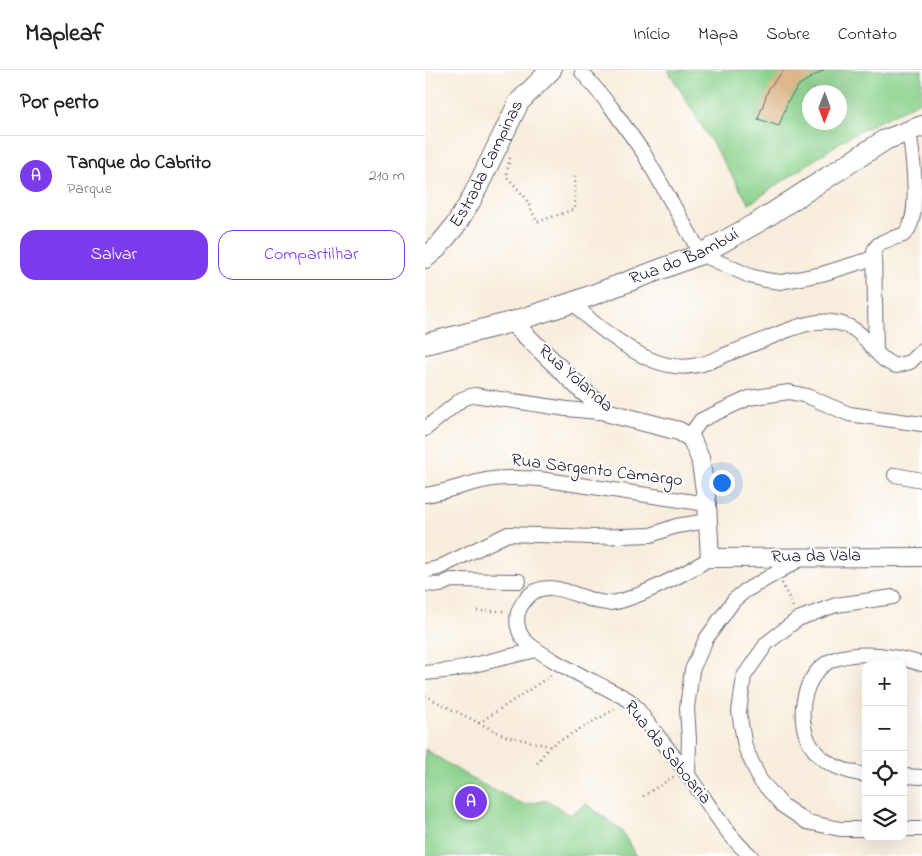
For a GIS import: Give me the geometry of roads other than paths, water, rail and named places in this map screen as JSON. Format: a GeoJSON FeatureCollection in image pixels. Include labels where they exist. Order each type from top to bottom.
{"type":"FeatureCollection","features":[{"type":"Feature","properties":{"kind":"main road","name":"Estrada Campinas"},"geometry":{"type":"LineString","coordinates":[[425,258],[437,248],[455,226],[519,102],[551,70]]}},
{"type":"Feature","properties":{"kind":"main road","name":"Rua do Bambuí"},"geometry":{"type":"LineString","coordinates":[[425,344],[512,322],[574,302],[701,254],[760,222],[885,140],[915,128]]}},
{"type":"Feature","properties":{"kind":"street"},"geometry":{"type":"LineString","coordinates":[[582,72],[611,107],[643,152],[701,254],[750,276],[781,282],[822,274],[873,258]]}},
{"type":"Feature","properties":{"kind":"street"},"geometry":{"type":"LineString","coordinates":[[876,352],[874,251],[879,244],[906,234],[914,228],[918,221],[921,200],[915,128]]}},
{"type":"Feature","properties":{"kind":"street"},"geometry":{"type":"LineString","coordinates":[[574,302],[600,329],[654,362],[670,366],[698,365],[795,328],[822,322],[848,325],[861,334],[881,359],[895,366],[910,362],[922,350]]}},
{"type":"Feature","properties":{"kind":"street","name":"Rua Yolanda"},"geometry":{"type":"LineString","coordinates":[[512,322],[583,391],[609,413],[679,431],[691,438]]}},
{"type":"Feature","properties":{"kind":"street"},"geometry":{"type":"LineString","coordinates":[[710,558],[700,458],[691,438],[693,430],[701,420],[749,398],[789,392],[807,396],[849,414],[922,424]]}},
{"type":"Feature","properties":{"kind":"street"},"geometry":{"type":"LineString","coordinates":[[425,429],[462,399],[474,395],[567,409],[609,413]]}},
{"type":"Feature","properties":{"kind":"street"},"geometry":{"type":"LineString","coordinates":[[895,474],[922,480]]}},
{"type":"Feature","properties":{"kind":"street","name":"Rua Sargento Camargo"},"geometry":{"type":"LineString","coordinates":[[425,496],[439,494],[492,479],[513,477],[550,481],[707,513]]}},
{"type":"Feature","properties":{"kind":"street"},"geometry":{"type":"LineString","coordinates":[[425,571],[438,568],[508,534],[593,537],[651,535],[707,513]]}},
{"type":"Feature","properties":{"kind":"street"},"geometry":{"type":"LineString","coordinates":[[686,772],[689,740],[687,708],[692,670],[706,640],[734,600],[745,591],[805,556]]}},
{"type":"Feature","properties":{"kind":"street","name":"Rua da Vala"},"geometry":{"type":"LineString","coordinates":[[710,558],[805,556],[922,557]]}},
{"type":"Feature","properties":{"kind":"street","name":"Rua da Saboaria"},"geometry":{"type":"LineString","coordinates":[[710,558],[692,570],[620,601],[605,603],[551,588],[539,590],[525,600],[517,618],[521,636],[536,650],[630,701],[686,772],[732,838],[751,856]]}},
{"type":"Feature","properties":{"kind":"street"},"geometry":{"type":"LineString","coordinates":[[425,584],[440,585],[451,580],[519,581]]}},
{"type":"Feature","properties":{"kind":"street"},"geometry":{"type":"LineString","coordinates":[[862,829],[840,829],[807,822],[783,806],[760,780],[745,747],[739,712],[745,676],[767,644],[798,619],[836,605],[893,596]]}},
{"type":"Feature","properties":{"kind":"street"},"geometry":{"type":"LineString","coordinates":[[425,673],[453,670],[536,650]]}},
{"type":"Feature","properties":{"kind":"street"},"geometry":{"type":"LineString","coordinates":[[862,774],[847,772],[831,764],[815,751],[806,735],[803,714],[806,691],[815,673],[834,660],[865,655],[900,657],[922,664]]}},
{"type":"Feature","properties":{"kind":"street"},"geometry":{"type":"LineString","coordinates":[[907,776],[922,777]]}},
{"type":"Feature","properties":{"kind":"street"},"geometry":{"type":"LineString","coordinates":[[907,829],[922,829]]}},
{"type":"Feature","properties":{"kind":"place","name":"Tanque do Cabrito"},"geometry":{"type":"Point","coordinates":[471,802]}}]}
